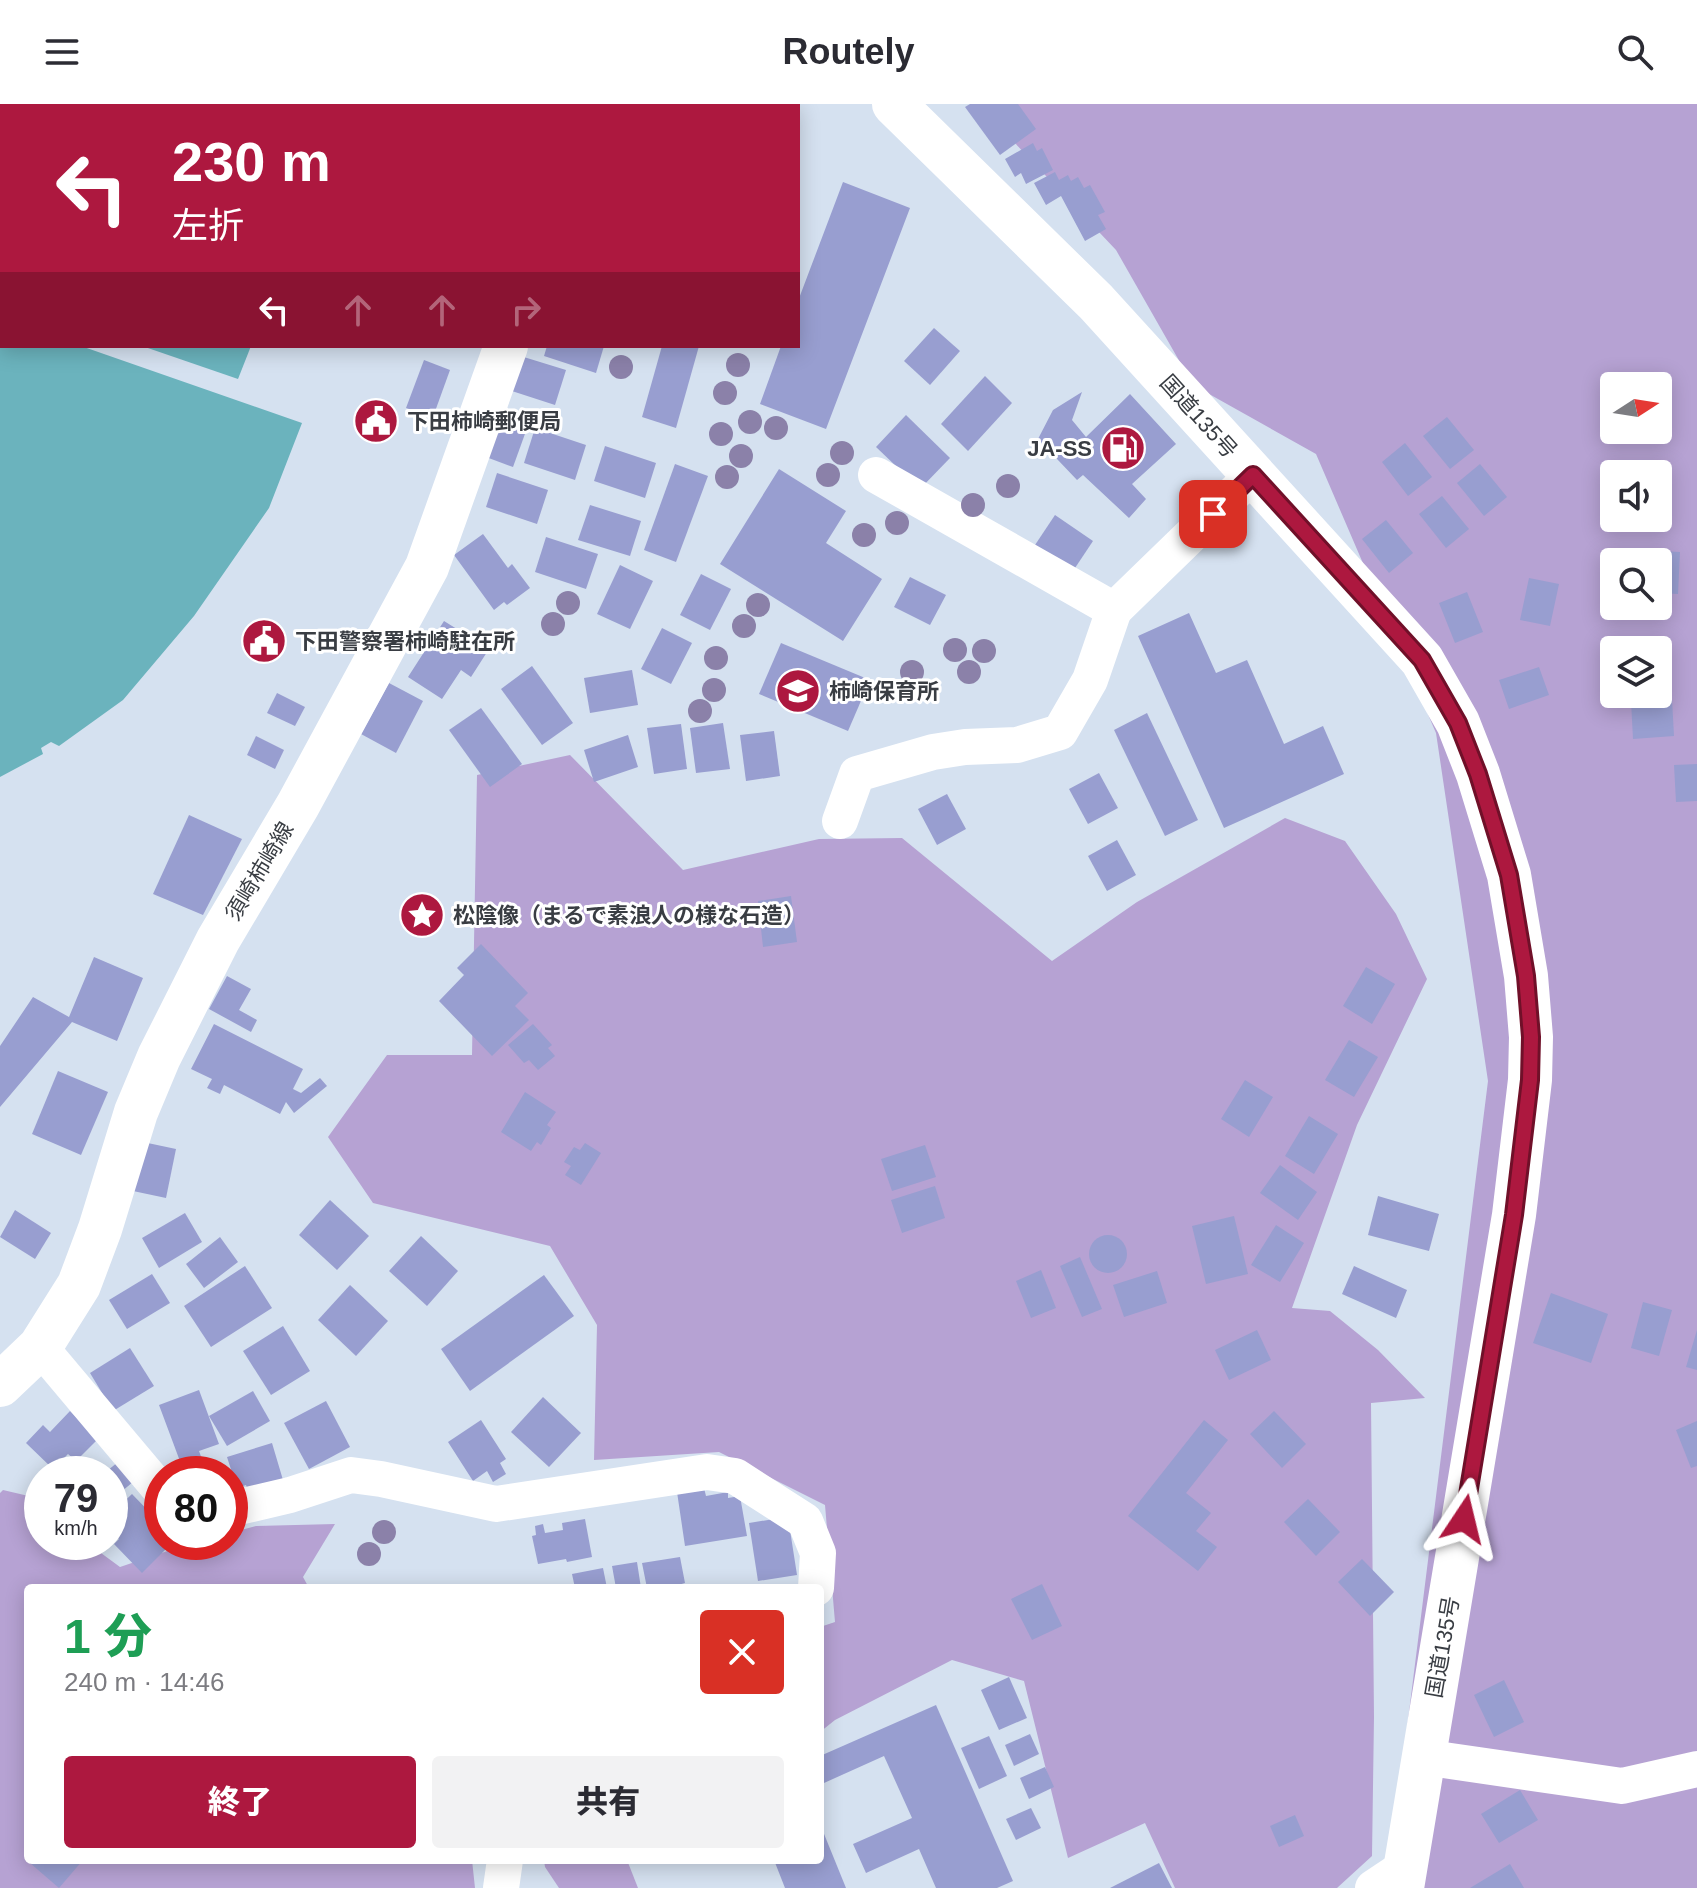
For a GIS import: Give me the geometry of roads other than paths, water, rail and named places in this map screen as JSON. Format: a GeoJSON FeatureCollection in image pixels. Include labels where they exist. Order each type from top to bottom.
{"type":"FeatureCollection","features":[{"type":"Feature","properties":{"kind":"main road","name":"国道135号"},"geometry":{"type":"LineString","coordinates":[[894,104],[1096,302],[1422,660],[1458,723],[1478,774],[1509,875],[1526,976],[1531,1037],[1530,1080],[1514,1215],[1423,1757],[1394,1881]]}},
{"type":"Feature","properties":{"kind":"main road","name":"須崎柿崎線"},"geometry":{"type":"LineString","coordinates":[[0,1385],[40,1347],[79,1285],[100,1229],[136,1112],[159,1057],[218,940],[298,805],[427,567],[505,348]]}},
{"type":"Feature","properties":{"kind":"street"},"geometry":{"type":"LineString","coordinates":[[876,475],[1114,610]]}},
{"type":"Feature","properties":{"kind":"street"},"geometry":{"type":"LineString","coordinates":[[840,821],[857,774],[933,752],[1017,745],[1060,732],[1090,680],[1114,610],[1253,475]]}},
{"type":"Feature","properties":{"kind":"street"},"geometry":{"type":"LineString","coordinates":[[40,1347],[144,1471]]}},
{"type":"Feature","properties":{"kind":"street"},"geometry":{"type":"LineString","coordinates":[[248,1505],[351,1475],[496,1504],[707,1472],[735,1476],[805,1521],[818,1553],[816,1584]]}},
{"type":"Feature","properties":{"kind":"street"},"geometry":{"type":"LineString","coordinates":[[1423,1757],[1622,1786],[1697,1769]]}},
{"type":"Feature","properties":{"kind":"street"},"geometry":{"type":"LineString","coordinates":[[501,1888],[504,1864]]}},
{"type":"Feature","properties":{"kind":"water"},"geometry":{"type":"Polygon","coordinates":[[[0,348],[87,348],[302,423],[269,508],[194,616],[123,700],[59,746],[51,742],[41,748],[43,754],[0,777],[0,348]]]}},
{"type":"Feature","properties":{"kind":"water"},"geometry":{"type":"Polygon","coordinates":[[[148,348],[250,348],[238,379],[148,348]]]}},
{"type":"Feature","properties":{"kind":"place","name":"下田柿崎郵便局"},"geometry":{"type":"Point","coordinates":[376,421]}},
{"type":"Feature","properties":{"kind":"place","name":"JA-SS"},"geometry":{"type":"Point","coordinates":[1123,448]}},
{"type":"Feature","properties":{"kind":"place","name":"下田警察署柿崎駐在所"},"geometry":{"type":"Point","coordinates":[264,641]}},
{"type":"Feature","properties":{"kind":"place","name":"柿崎保育所"},"geometry":{"type":"Point","coordinates":[798,691]}},
{"type":"Feature","properties":{"kind":"place","name":"松陰像（まるで素浪人の様な石造）"},"geometry":{"type":"Point","coordinates":[422,915]}}]}
